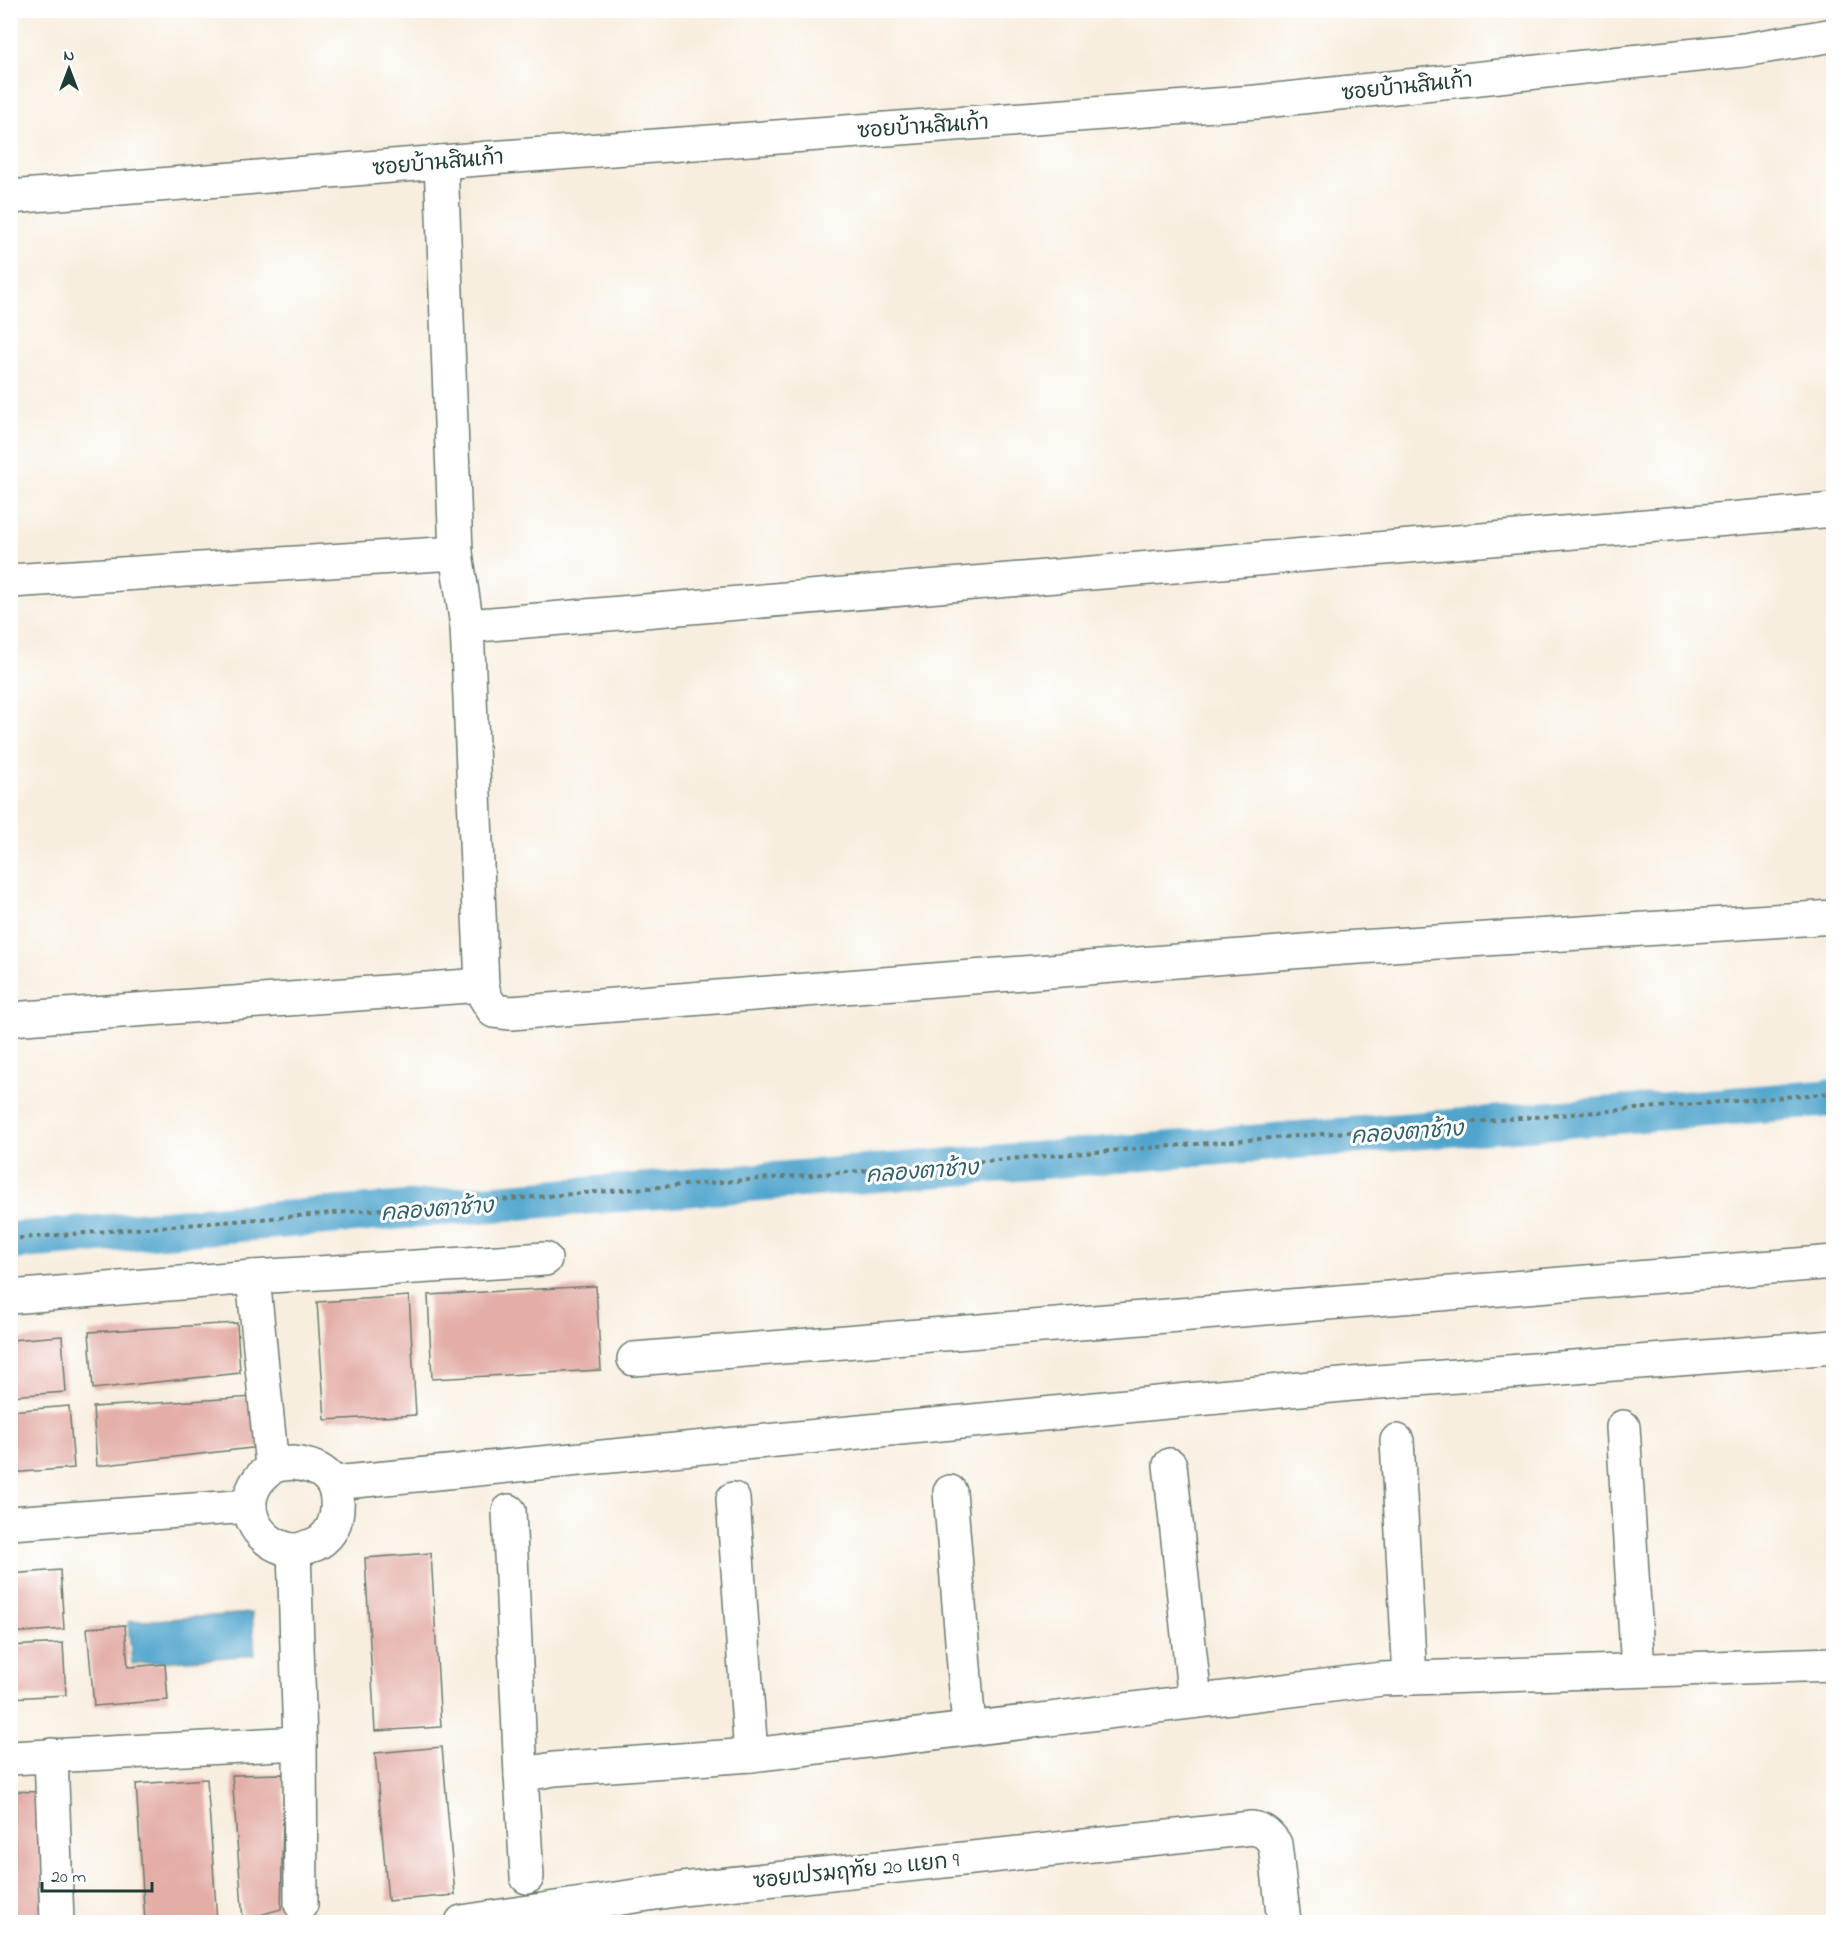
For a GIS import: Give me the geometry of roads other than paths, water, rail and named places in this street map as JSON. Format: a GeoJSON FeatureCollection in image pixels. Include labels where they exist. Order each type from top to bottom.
{"type":"FeatureCollection","features":[{"type":"Feature","properties":{"kind":"street","name":"ซอยบ้านสินเก้า"},"geometry":{"type":"LineString","coordinates":[[10,197],[441,162],[1256,102],[1743,50],[1833,35]]}},
{"type":"Feature","properties":{"kind":"street"},"geometry":{"type":"LineString","coordinates":[[441,162],[456,553],[467,626],[482,985],[494,1011],[512,1013],[1343,948],[1833,917]]}},
{"type":"Feature","properties":{"kind":"street"},"geometry":{"type":"LineString","coordinates":[[467,626],[1833,510]]}},
{"type":"Feature","properties":{"kind":"street"},"geometry":{"type":"LineString","coordinates":[[10,581],[456,553]]}},
{"type":"Feature","properties":{"kind":"street"},"geometry":{"type":"LineString","coordinates":[[10,1019],[482,985]]}},
{"type":"Feature","properties":{"kind":"street"},"geometry":{"type":"LineString","coordinates":[[10,1297],[252,1277],[545,1259]]}},
{"type":"Feature","properties":{"kind":"street"},"geometry":{"type":"LineString","coordinates":[[634,1359],[1833,1262]]}},
{"type":"Feature","properties":{"kind":"street"},"geometry":{"type":"LineString","coordinates":[[252,1277],[272,1467]]}},
{"type":"Feature","properties":{"kind":"street"},"geometry":{"type":"LineString","coordinates":[[334,1483],[1353,1384],[1833,1347]]}},
{"type":"Feature","properties":{"kind":"street"},"geometry":{"type":"LineString","coordinates":[[1623,1427],[1638,1670]]}},
{"type":"Feature","properties":{"kind":"street"},"geometry":{"type":"LineString","coordinates":[[1397,1441],[1410,1678]]}},
{"type":"Feature","properties":{"kind":"street"},"geometry":{"type":"LineString","coordinates":[[292,1463],[305,1464],[319,1469],[334,1483],[338,1507],[334,1528],[317,1544],[294,1550],[272,1544],[255,1528],[250,1506],[255,1483],[272,1467],[292,1463]]}},
{"type":"Feature","properties":{"kind":"street"},"geometry":{"type":"LineString","coordinates":[[1170,1465],[1195,1701]]}},
{"type":"Feature","properties":{"kind":"street"},"geometry":{"type":"LineString","coordinates":[[950,1492],[969,1728]]}},
{"type":"Feature","properties":{"kind":"street"},"geometry":{"type":"LineString","coordinates":[[733,1499],[752,1755]]}},
{"type":"Feature","properties":{"kind":"street"},"geometry":{"type":"LineString","coordinates":[[10,1523],[250,1506]]}},
{"type":"Feature","properties":{"kind":"street"},"geometry":{"type":"LineString","coordinates":[[509,1511],[527,1877]]}},
{"type":"Feature","properties":{"kind":"street"},"geometry":{"type":"LineString","coordinates":[[294,1550],[300,1743],[301,1904]]}},
{"type":"Feature","properties":{"kind":"street"},"geometry":{"type":"LineString","coordinates":[[521,1775],[554,1769],[752,1755],[1382,1679],[1833,1664]]}},
{"type":"Feature","properties":{"kind":"street"},"geometry":{"type":"LineString","coordinates":[[10,1758],[300,1743]]}},
{"type":"Feature","properties":{"kind":"street"},"geometry":{"type":"LineString","coordinates":[[51,1755],[57,1923]]}},
{"type":"Feature","properties":{"kind":"street","name":"ซอยเปรมฤทัย 20 แยก 9"},"geometry":{"type":"LineString","coordinates":[[462,1923],[682,1889],[1252,1828],[1268,1834],[1275,1844],[1284,1923]]}},
{"type":"Feature","properties":{"kind":"water"},"geometry":{"type":"Polygon","coordinates":[[[252,1613],[255,1655],[132,1664],[128,1622],[252,1613]]]}},
{"type":"Feature","properties":{"kind":"waterway","name":"คลองตาช้าง"},"geometry":{"type":"LineString","coordinates":[[10,1241],[1834,1098]]}}]}
